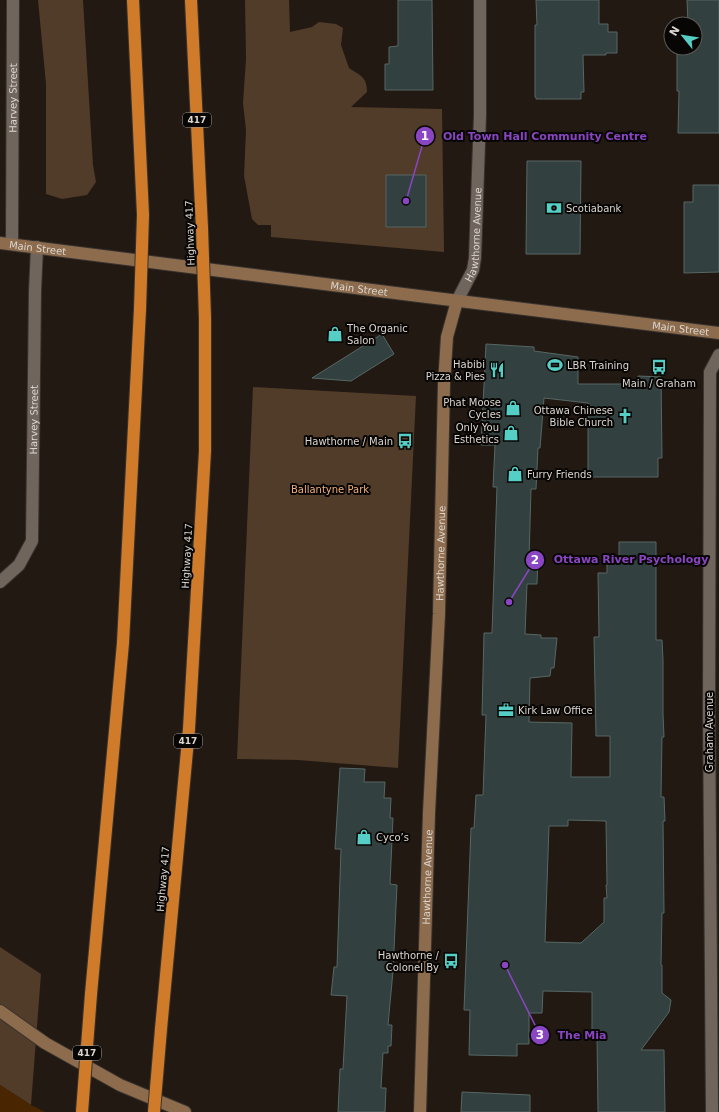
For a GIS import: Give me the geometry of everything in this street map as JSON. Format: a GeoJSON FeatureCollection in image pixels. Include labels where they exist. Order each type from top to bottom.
{"type":"FeatureCollection","features":[{"type":"Feature","properties":{"kind":"highway","name":"417"},"geometry":{"type":"LineString","coordinates":[[82,1112],[123,643],[140,309],[143,215],[133,0]]}},
{"type":"Feature","properties":{"kind":"highway","name":"Highway 417"},"geometry":{"type":"LineString","coordinates":[[154,1112],[189,729],[205,451],[202,228],[192,4]]}},
{"type":"Feature","properties":{"kind":"main road","name":"Main Street"},"geometry":{"type":"LineString","coordinates":[[6,243],[719,333]]}},
{"type":"Feature","properties":{"kind":"main road","name":"Hawthorne Avenue"},"geometry":{"type":"LineString","coordinates":[[420,1112],[429,813],[439,614],[444,384],[447,337],[457,301]]}},
{"type":"Feature","properties":{"kind":"main road"},"geometry":{"type":"LineString","coordinates":[[0,1011],[45,1043],[120,1085],[185,1112]]}},
{"type":"Feature","properties":{"kind":"street","name":"Harvey Street"},"geometry":{"type":"LineString","coordinates":[[6,243],[13,0]]}},
{"type":"Feature","properties":{"kind":"street","name":"Hawthorne Avenue"},"geometry":{"type":"LineString","coordinates":[[457,301],[473,270],[476,258],[480,115],[480,0]]}},
{"type":"Feature","properties":{"kind":"street","name":"Harvey Street"},"geometry":{"type":"LineString","coordinates":[[0,582],[19,565],[32,541],[36,247]]}},
{"type":"Feature","properties":{"kind":"street","name":"Graham Avenue"},"geometry":{"type":"LineString","coordinates":[[712,1112],[709,712],[710,372],[719,355]]}},
{"type":"Feature","properties":{"kind":"green space"},"geometry":{"type":"Polygon","coordinates":[[[38,0],[83,0],[93,165],[96,182],[87,195],[62,199],[46,194],[46,84],[38,0]]]}},
{"type":"Feature","properties":{"kind":"green space"},"geometry":{"type":"Polygon","coordinates":[[[245,0],[289,0],[290,32],[312,27],[319,22],[336,24],[343,28],[341,45],[349,68],[362,77],[367,87],[367,92],[351,107],[442,109],[444,252],[271,237],[271,225],[258,225],[252,219],[244,176],[246,130],[243,103],[246,59],[245,0]]]}},
{"type":"Feature","properties":{"kind":"green space","name":"Ballantyne Park"},"geometry":{"type":"Polygon","coordinates":[[[253,387],[416,396],[398,768],[298,760],[237,759],[253,387]]]}},
{"type":"Feature","properties":{"kind":"green space"},"geometry":{"type":"Polygon","coordinates":[[[0,947],[41,974],[31,1105],[0,1085],[0,947]]]}},
{"type":"Feature","properties":{"kind":"shaded area"},"geometry":{"type":"Polygon","coordinates":[[[0,1085],[31,1105],[45,1112],[0,1112],[0,1085]]]}},
{"type":"Feature","properties":{"kind":"building"},"geometry":{"type":"Polygon","coordinates":[[[398,0],[432,0],[433,90],[385,90],[385,64],[389,64],[389,47],[398,46],[398,0]]]}},
{"type":"Feature","properties":{"kind":"building"},"geometry":{"type":"Polygon","coordinates":[[[536,0],[599,0],[599,24],[608,24],[608,32],[617,32],[617,53],[606,53],[606,55],[583,55],[584,92],[581,92],[581,99],[536,99],[535,97],[535,25],[537,25],[536,0]]]}},
{"type":"Feature","properties":{"kind":"building"},"geometry":{"type":"Polygon","coordinates":[[[687,0],[719,0],[719,133],[678,133],[679,91],[677,91],[677,56],[703,56],[703,16],[688,16],[687,0]]]}},
{"type":"Feature","properties":{"kind":"building","name":"Scotiabank"},"geometry":{"type":"Polygon","coordinates":[[[527,161],[581,161],[580,254],[526,254],[527,161]]]}},
{"type":"Feature","properties":{"kind":"building"},"geometry":{"type":"Polygon","coordinates":[[[386,175],[426,175],[426,227],[386,227],[386,175]]]}},
{"type":"Feature","properties":{"kind":"building"},"geometry":{"type":"Polygon","coordinates":[[[693,185],[719,185],[719,272],[684,273],[684,202],[693,202],[693,185]]]}},
{"type":"Feature","properties":{"kind":"building"},"geometry":{"type":"Polygon","coordinates":[[[382,334],[394,354],[351,381],[312,378],[382,334]]]}},
{"type":"Feature","properties":{"kind":"building"},"geometry":{"type":"Polygon","coordinates":[[[486,344],[534,347],[534,351],[578,357],[578,384],[638,384],[638,376],[661,377],[662,458],[658,458],[658,477],[588,477],[588,403],[544,398],[540,448],[538,448],[536,489],[531,489],[529,559],[538,559],[537,584],[527,584],[525,634],[541,635],[541,638],[557,638],[554,668],[551,668],[550,676],[530,678],[529,722],[572,723],[571,777],[610,777],[610,736],[596,736],[594,637],[599,637],[598,573],[607,573],[607,559],[619,559],[619,542],[656,542],[656,640],[662,640],[663,660],[664,737],[662,737],[661,797],[664,797],[665,821],[663,821],[664,913],[662,913],[661,965],[662,993],[671,1000],[669,1012],[641,1050],[664,1050],[665,1112],[598,1112],[597,1035],[592,1035],[592,992],[543,991],[542,1013],[529,1013],[529,1044],[517,1044],[517,1056],[469,1055],[470,1010],[464,1010],[471,828],[474,828],[476,795],[483,795],[486,715],[482,715],[484,633],[492,633],[497,487],[493,487],[495,445],[481,445],[486,344]],[[568,820],[568,826],[549,826],[545,942],[581,943],[604,922],[604,898],[607,898],[606,821],[568,820]]]}},
{"type":"Feature","properties":{"kind":"building"},"geometry":{"type":"Polygon","coordinates":[[[340,768],[365,769],[364,782],[385,782],[384,798],[391,798],[390,818],[393,818],[390,884],[397,885],[393,971],[388,1025],[392,1025],[391,1046],[388,1046],[388,1053],[383,1053],[381,1088],[386,1088],[385,1112],[338,1112],[340,1069],[343,1069],[347,996],[331,995],[334,967],[337,967],[341,849],[335,849],[340,768]]]}},
{"type":"Feature","properties":{"kind":"building"},"geometry":{"type":"Polygon","coordinates":[[[462,1092],[530,1095],[530,1112],[461,1112],[462,1092]]]}},
{"type":"Feature","properties":{"kind":"place","name":"Old Town Hall Community Centre"},"geometry":{"type":"Point","coordinates":[406,201]}},
{"type":"Feature","properties":{"kind":"place","name":"Scotiabank"},"geometry":{"type":"Point","coordinates":[554,208]}},
{"type":"Feature","properties":{"kind":"place","name":"The Organic Salon"},"geometry":{"type":"Point","coordinates":[335,334]}},
{"type":"Feature","properties":{"kind":"place","name":"LBR Training"},"geometry":{"type":"Point","coordinates":[555,365]}},
{"type":"Feature","properties":{"kind":"place","name":"Main / Graham"},"geometry":{"type":"Point","coordinates":[659,367]}},
{"type":"Feature","properties":{"kind":"place","name":"Habibi Pizza & Pies"},"geometry":{"type":"Point","coordinates":[497,370]}},
{"type":"Feature","properties":{"kind":"place","name":"Phat Moose Cycles"},"geometry":{"type":"Point","coordinates":[513,408]}},
{"type":"Feature","properties":{"kind":"place","name":"Ottawa Chinese Bible Church"},"geometry":{"type":"Point","coordinates":[625,416]}},
{"type":"Feature","properties":{"kind":"place","name":"Only You Esthetics"},"geometry":{"type":"Point","coordinates":[511,433]}},
{"type":"Feature","properties":{"kind":"place","name":"Hawthorne / Main"},"geometry":{"type":"Point","coordinates":[405,441]}},
{"type":"Feature","properties":{"kind":"place","name":"Furry Friends"},"geometry":{"type":"Point","coordinates":[515,474]}},
{"type":"Feature","properties":{"kind":"place","name":"Ottawa River Psychology"},"geometry":{"type":"Point","coordinates":[509,602]}},
{"type":"Feature","properties":{"kind":"place","name":"Kirk Law Office"},"geometry":{"type":"Point","coordinates":[506,710]}},
{"type":"Feature","properties":{"kind":"place","name":"Cyco’s"},"geometry":{"type":"Point","coordinates":[364,837]}},
{"type":"Feature","properties":{"kind":"place","name":"Hawthorne / Colonel By"},"geometry":{"type":"Point","coordinates":[451,961]}},
{"type":"Feature","properties":{"kind":"place","name":"The Mia"},"geometry":{"type":"Point","coordinates":[505,965]}}]}
